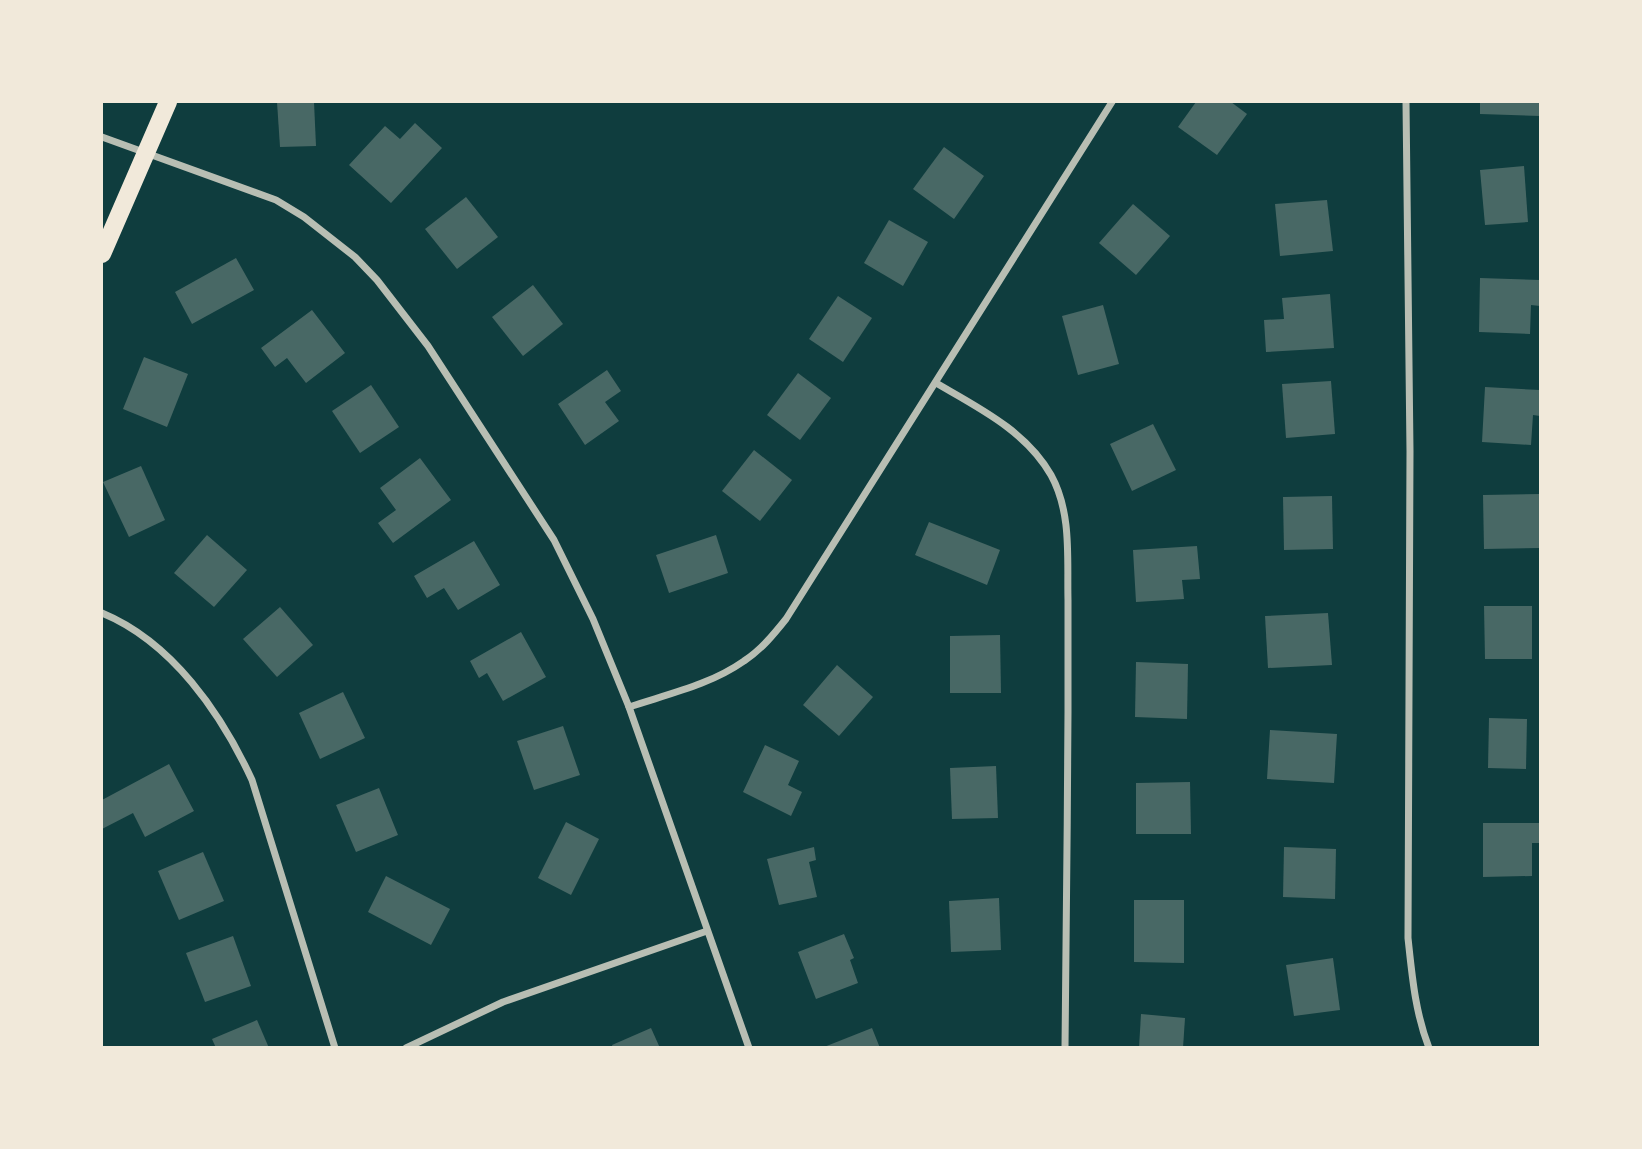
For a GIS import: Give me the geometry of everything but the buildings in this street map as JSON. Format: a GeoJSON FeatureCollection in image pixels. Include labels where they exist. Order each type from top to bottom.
{"type":"FeatureCollection","features":[{"type":"Feature","properties":{"kind":"main road"},"geometry":{"type":"LineString","coordinates":[[102,254],[168,102]]}},
{"type":"Feature","properties":{"kind":"street"},"geometry":{"type":"LineString","coordinates":[[629,707],[719,676],[745,660],[768,640],[786,619],[1112,102]]}},
{"type":"Feature","properties":{"kind":"street"},"geometry":{"type":"LineString","coordinates":[[1406,102],[1410,451],[1408,938],[1412,983],[1429,1048]]}},
{"type":"Feature","properties":{"kind":"street"},"geometry":{"type":"LineString","coordinates":[[102,137],[276,200],[304,217],[355,257],[377,279],[428,346],[554,540],[593,619],[629,707],[749,1048]]}},
{"type":"Feature","properties":{"kind":"street"},"geometry":{"type":"LineString","coordinates":[[936,383],[1003,423],[1023,439],[1042,461],[1062,503],[1067,535],[1069,660],[1065,1048]]}},
{"type":"Feature","properties":{"kind":"street"},"geometry":{"type":"LineString","coordinates":[[102,613],[139,634],[172,661],[201,692],[235,742],[252,780],[335,1048]]}},
{"type":"Feature","properties":{"kind":"street"},"geometry":{"type":"LineString","coordinates":[[406,1048],[503,1002],[707,931]]}}]}
